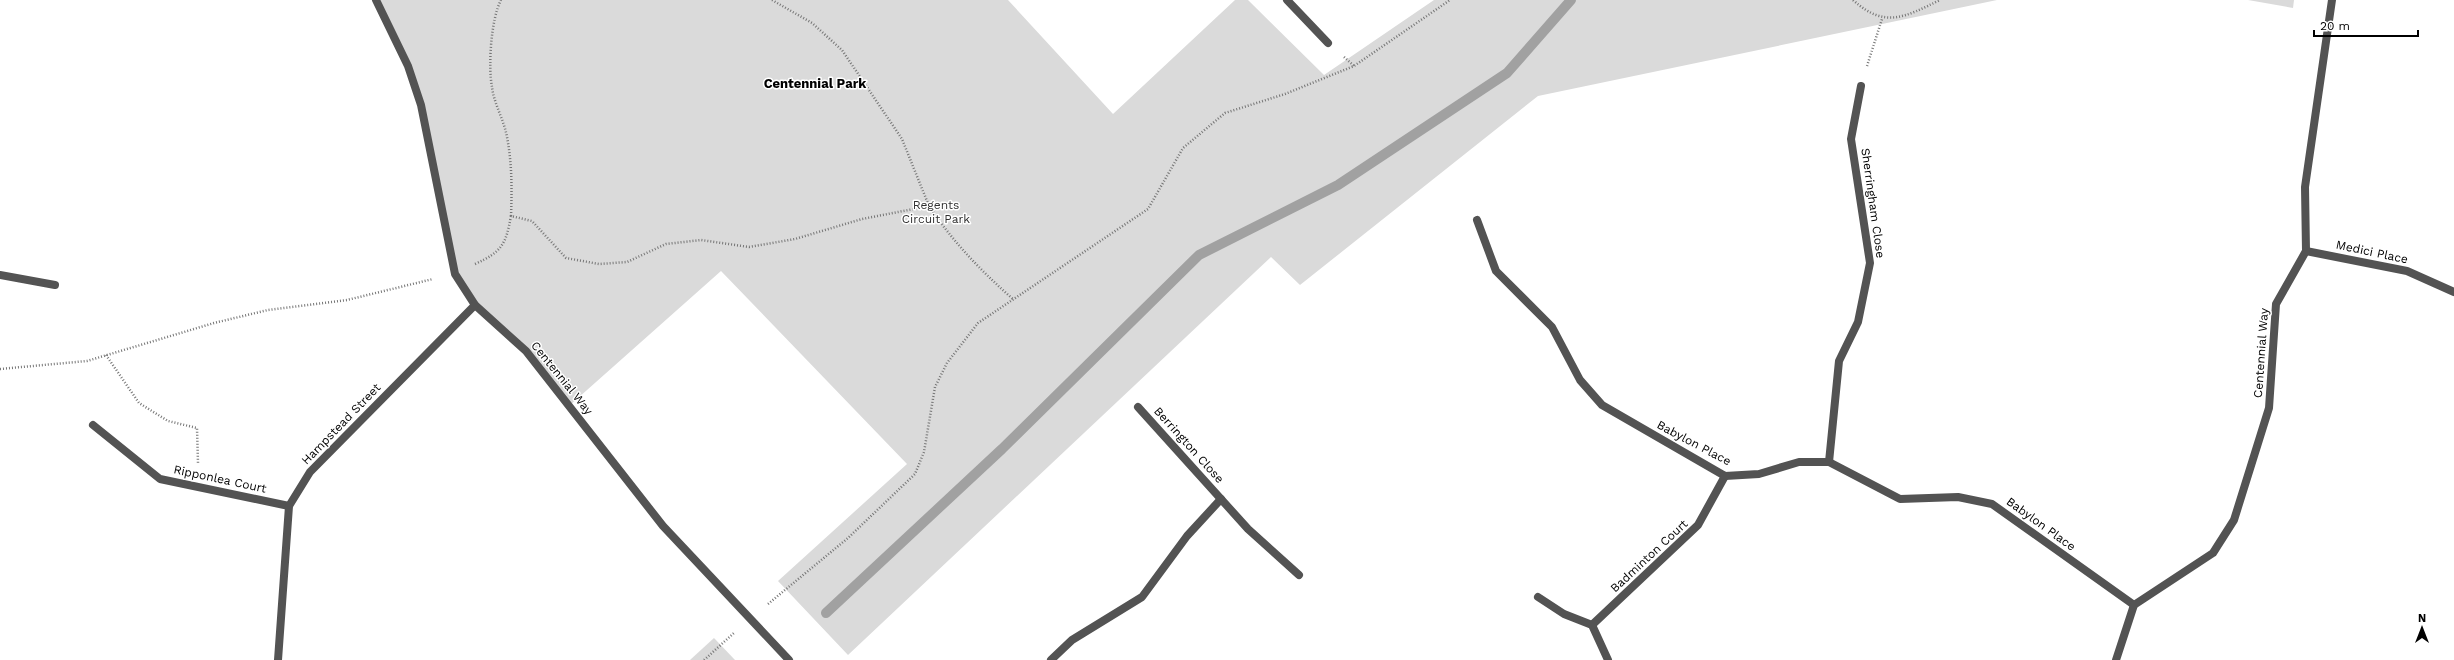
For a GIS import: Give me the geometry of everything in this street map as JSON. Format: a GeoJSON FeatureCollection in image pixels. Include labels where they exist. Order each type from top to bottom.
{"type":"FeatureCollection","features":[{"type":"Feature","properties":{"kind":"street","name":"Centennial Way"},"geometry":{"type":"LineString","coordinates":[[376,0],[408,66],[421,105],[455,274],[475,305],[526,351],[663,526],[789,660]]}},
{"type":"Feature","properties":{"kind":"street"},"geometry":{"type":"LineString","coordinates":[[1287,0],[1328,43]]}},
{"type":"Feature","properties":{"kind":"street"},"geometry":{"type":"LineString","coordinates":[[2306,251],[2305,187],[2332,0]]}},
{"type":"Feature","properties":{"kind":"street","name":"Sherringham Close"},"geometry":{"type":"LineString","coordinates":[[1829,462],[1839,361],[1858,322],[1870,263],[1851,139],[1861,86]]}},
{"type":"Feature","properties":{"kind":"street","name":"Babylon Place"},"geometry":{"type":"LineString","coordinates":[[1477,220],[1496,271],[1552,327],[1580,380],[1602,405],[1725,476],[1759,474],[1799,462],[1829,462],[1900,499],[1958,497],[1992,504],[2134,605]]}},
{"type":"Feature","properties":{"kind":"street","name":"Centennial Way"},"geometry":{"type":"LineString","coordinates":[[2134,605],[2214,553],[2234,520],[2269,408],[2276,304],[2306,251]]}},
{"type":"Feature","properties":{"kind":"street","name":"Medici Place"},"geometry":{"type":"LineString","coordinates":[[2306,251],[2407,271],[2454,292]]}},
{"type":"Feature","properties":{"kind":"street"},"geometry":{"type":"LineString","coordinates":[[0,275],[55,285]]}},
{"type":"Feature","properties":{"kind":"street","name":"Hampstead Street"},"geometry":{"type":"LineString","coordinates":[[278,660],[289,506],[310,472],[475,305]]}},
{"type":"Feature","properties":{"kind":"street","name":"Berrington Close"},"geometry":{"type":"LineString","coordinates":[[1138,407],[1248,529],[1299,575]]}},
{"type":"Feature","properties":{"kind":"street","name":"Ripponlea Court"},"geometry":{"type":"LineString","coordinates":[[93,425],[160,479],[289,506]]}},
{"type":"Feature","properties":{"kind":"street","name":"Badminton Court"},"geometry":{"type":"LineString","coordinates":[[1592,625],[1698,525],[1725,476]]}},
{"type":"Feature","properties":{"kind":"street","name":"Berrington Close"},"geometry":{"type":"LineString","coordinates":[[1051,660],[1072,640],[1142,597],[1187,536],[1222,499]]}},
{"type":"Feature","properties":{"kind":"street"},"geometry":{"type":"LineString","coordinates":[[1538,597],[1564,614],[1592,625],[1608,660]]}},
{"type":"Feature","properties":{"kind":"street"},"geometry":{"type":"LineString","coordinates":[[2116,660],[2134,605]]}},
{"type":"Feature","properties":{"kind":"path"},"geometry":{"type":"LineString","coordinates":[[0,368],[87,361],[214,322],[260,312],[347,300],[455,274],[492,256],[507,239],[511,216],[513,178],[507,135],[492,87],[492,50],[496,9],[501,0]]}},
{"type":"Feature","properties":{"kind":"path"},"geometry":{"type":"LineString","coordinates":[[772,0],[812,23],[842,50],[902,139],[929,206],[949,236],[974,263],[1014,300]]}},
{"type":"Feature","properties":{"kind":"path"},"geometry":{"type":"LineString","coordinates":[[704,660],[750,618],[830,554],[915,474],[924,452],[935,388],[947,363],[978,322],[1014,300],[1148,209],[1183,148],[1225,113],[1286,94],[1354,66],[1450,0]]}},
{"type":"Feature","properties":{"kind":"path"},"geometry":{"type":"LineString","coordinates":[[1853,0],[1862,8],[1882,18],[1909,15],[1940,0]]}},
{"type":"Feature","properties":{"kind":"path"},"geometry":{"type":"LineString","coordinates":[[1861,86],[1882,18]]}},
{"type":"Feature","properties":{"kind":"path"},"geometry":{"type":"LineString","coordinates":[[511,216],[532,221],[566,258],[599,264],[627,262],[666,244],[702,240],[748,247],[795,239],[862,219],[929,206]]}},
{"type":"Feature","properties":{"kind":"path"},"geometry":{"type":"LineString","coordinates":[[106,355],[139,403],[168,421],[197,428],[198,487]]}},
{"type":"Feature","properties":{"kind":"green space","name":"Regents Circuit Park"},"geometry":{"type":"Polygon","coordinates":[[[376,0],[1008,0],[1113,114],[1235,0],[1248,0],[1324,75],[1434,0],[1997,0],[1538,96],[1300,285],[1271,257],[848,655],[778,581],[907,464],[721,271],[569,406],[526,351],[475,305],[455,274],[421,105],[376,0]]]}},
{"type":"Feature","properties":{"kind":"green space"},"geometry":{"type":"Polygon","coordinates":[[[2248,0],[2294,0],[2293,8],[2248,0]]]}},
{"type":"Feature","properties":{"kind":"green space"},"geometry":{"type":"Polygon","coordinates":[[[714,638],[735,660],[690,660],[714,638]]]}},
{"type":"Feature","properties":{"kind":"waterway"},"geometry":{"type":"LineString","coordinates":[[826,613],[1002,449],[1199,255],[1338,185],[1507,73],[1571,0]]}},
{"type":"Feature","properties":{"kind":"district","name":"Centennial Park"},"geometry":{"type":"Point","coordinates":[815,83]}}]}
